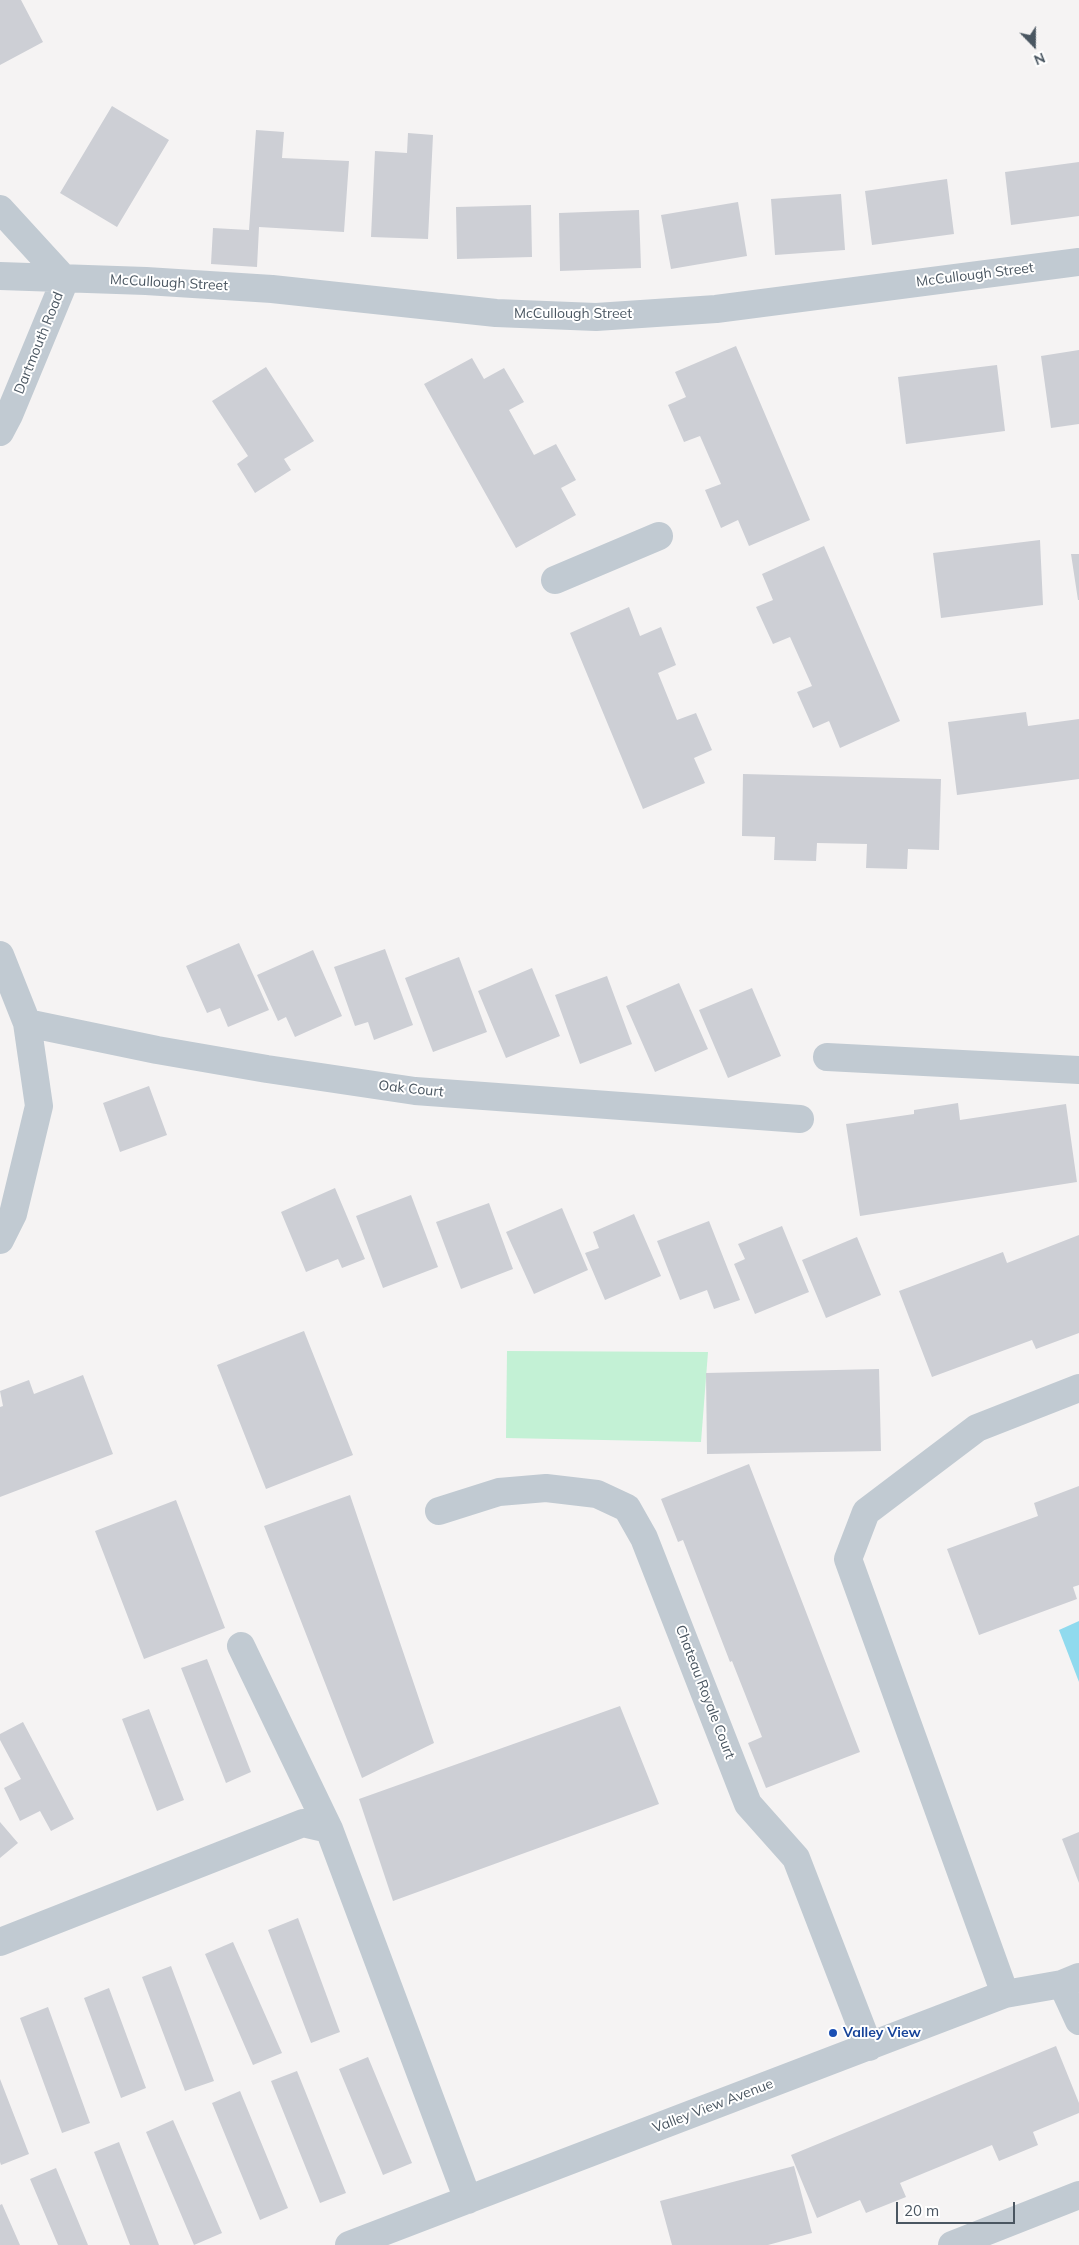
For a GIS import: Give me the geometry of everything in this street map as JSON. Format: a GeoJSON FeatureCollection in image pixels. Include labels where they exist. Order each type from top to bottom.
{"type":"FeatureCollection","features":[{"type":"Feature","properties":{"kind":"street"},"geometry":{"type":"LineString","coordinates":[[0,209],[65,280]]}},
{"type":"Feature","properties":{"kind":"street","name":"McCullough Street"},"geometry":{"type":"LineString","coordinates":[[0,276],[272,288],[496,313],[596,317],[716,309],[1079,262]]}},
{"type":"Feature","properties":{"kind":"street","name":"Dartmouth Road"},"geometry":{"type":"LineString","coordinates":[[0,432],[9,415],[65,280]]}},
{"type":"Feature","properties":{"kind":"street"},"geometry":{"type":"LineString","coordinates":[[555,580],[659,536]]}},
{"type":"Feature","properties":{"kind":"street"},"geometry":{"type":"LineString","coordinates":[[0,955],[27,1023],[39,1106],[13,1214],[0,1240]]}},
{"type":"Feature","properties":{"kind":"street","name":"Oak Court"},"geometry":{"type":"LineString","coordinates":[[27,1023],[157,1050],[258,1068],[415,1091],[800,1119]]}},
{"type":"Feature","properties":{"kind":"street"},"geometry":{"type":"LineString","coordinates":[[826,1057],[1079,1070]]}},
{"type":"Feature","properties":{"kind":"street"},"geometry":{"type":"LineString","coordinates":[[1005,1994],[848,1559],[866,1512],[978,1428],[1079,1388]]}},
{"type":"Feature","properties":{"kind":"street","name":"Chateau Royale Court"},"geometry":{"type":"LineString","coordinates":[[439,1511],[499,1492],[546,1488],[597,1494],[627,1508],[644,1538],[748,1804],[796,1858],[869,2047]]}},
{"type":"Feature","properties":{"kind":"street"},"geometry":{"type":"LineString","coordinates":[[241,1646],[329,1828],[468,2200]]}},
{"type":"Feature","properties":{"kind":"street"},"geometry":{"type":"LineString","coordinates":[[0,1942],[304,1823],[329,1828]]}},
{"type":"Feature","properties":{"kind":"street"},"geometry":{"type":"LineString","coordinates":[[1071,1980],[1079,2021]]}},
{"type":"Feature","properties":{"kind":"street","name":"Valley View Avenue"},"geometry":{"type":"LineString","coordinates":[[349,2245],[1005,1994],[1071,1980]]}},
{"type":"Feature","properties":{"kind":"street"},"geometry":{"type":"LineString","coordinates":[[952,2245],[1079,2195]]}},
{"type":"Feature","properties":{"kind":"green space"},"geometry":{"type":"Polygon","coordinates":[[[507,1351],[708,1352],[701,1442],[506,1438],[507,1351]]]}},
{"type":"Feature","properties":{"kind":"water"},"geometry":{"type":"Polygon","coordinates":[[[1079,1621],[1079,1682],[1059,1630],[1079,1621]]]}},
{"type":"Feature","properties":{"kind":"building"},"geometry":{"type":"Polygon","coordinates":[[[0,0],[21,0],[43,42],[0,65],[0,0]]]}},
{"type":"Feature","properties":{"kind":"building"},"geometry":{"type":"Polygon","coordinates":[[[112,106],[169,140],[117,227],[60,193],[112,106]]]}},
{"type":"Feature","properties":{"kind":"building"},"geometry":{"type":"Polygon","coordinates":[[[256,130],[284,132],[282,158],[349,161],[344,232],[259,227],[257,267],[211,264],[213,228],[249,230],[256,130]]]}},
{"type":"Feature","properties":{"kind":"building"},"geometry":{"type":"Polygon","coordinates":[[[408,133],[433,135],[428,239],[371,237],[375,151],[407,153],[408,133]]]}},
{"type":"Feature","properties":{"kind":"building"},"geometry":{"type":"Polygon","coordinates":[[[1079,162],[1079,216],[1011,225],[1005,172],[1079,162]]]}},
{"type":"Feature","properties":{"kind":"building"},"geometry":{"type":"Polygon","coordinates":[[[947,179],[954,234],[872,245],[865,191],[947,179]]]}},
{"type":"Feature","properties":{"kind":"building"},"geometry":{"type":"Polygon","coordinates":[[[841,194],[845,250],[775,255],[771,199],[841,194]]]}},
{"type":"Feature","properties":{"kind":"building"},"geometry":{"type":"Polygon","coordinates":[[[738,202],[747,256],[671,269],[661,215],[738,202]]]}},
{"type":"Feature","properties":{"kind":"building"},"geometry":{"type":"Polygon","coordinates":[[[531,205],[532,257],[457,259],[456,207],[531,205]]]}},
{"type":"Feature","properties":{"kind":"building"},"geometry":{"type":"Polygon","coordinates":[[[639,210],[641,268],[560,271],[559,213],[639,210]]]}},
{"type":"Feature","properties":{"kind":"building"},"geometry":{"type":"Polygon","coordinates":[[[736,346],[810,520],[749,546],[738,520],[721,528],[705,490],[721,484],[700,436],[684,442],[668,405],[686,397],[675,372],[736,346]]]}},
{"type":"Feature","properties":{"kind":"building"},"geometry":{"type":"Polygon","coordinates":[[[1079,350],[1079,424],[1051,428],[1041,356],[1079,350]]]}},
{"type":"Feature","properties":{"kind":"building"},"geometry":{"type":"Polygon","coordinates":[[[472,358],[484,379],[504,368],[524,402],[509,410],[534,455],[556,444],[576,480],[561,488],[576,515],[516,548],[424,384],[472,358]]]}},
{"type":"Feature","properties":{"kind":"building"},"geometry":{"type":"Polygon","coordinates":[[[997,365],[1005,431],[906,444],[898,377],[997,365]]]}},
{"type":"Feature","properties":{"kind":"building"},"geometry":{"type":"Polygon","coordinates":[[[266,367],[314,441],[284,459],[291,470],[255,493],[237,464],[248,456],[212,401],[266,367]]]}},
{"type":"Feature","properties":{"kind":"building"},"geometry":{"type":"Polygon","coordinates":[[[1040,540],[1043,605],[941,618],[933,553],[1040,540]]]}},
{"type":"Feature","properties":{"kind":"building"},"geometry":{"type":"Polygon","coordinates":[[[824,546],[900,721],[840,748],[829,721],[813,728],[797,692],[812,686],[790,637],[773,644],[756,607],[773,600],[762,574],[824,546]]]}},
{"type":"Feature","properties":{"kind":"building"},"geometry":{"type":"Polygon","coordinates":[[[1071,554],[1079,554],[1079,600],[1078,600],[1071,554]]]}},
{"type":"Feature","properties":{"kind":"building"},"geometry":{"type":"Polygon","coordinates":[[[629,607],[640,636],[661,627],[676,665],[658,673],[677,720],[696,713],[712,750],[694,758],[705,783],[643,809],[570,633],[629,607]]]}},
{"type":"Feature","properties":{"kind":"building"},"geometry":{"type":"Polygon","coordinates":[[[1026,712],[1028,726],[1079,719],[1079,779],[957,795],[948,722],[1026,712]]]}},
{"type":"Feature","properties":{"kind":"building"},"geometry":{"type":"Polygon","coordinates":[[[743,774],[941,779],[939,850],[908,849],[907,869],[866,868],[867,844],[817,843],[816,861],[774,860],[775,837],[742,836],[743,774]]]}},
{"type":"Feature","properties":{"kind":"building"},"geometry":{"type":"Polygon","coordinates":[[[239,943],[269,1010],[228,1027],[220,1008],[207,1013],[186,966],[239,943]]]}},
{"type":"Feature","properties":{"kind":"building"},"geometry":{"type":"Polygon","coordinates":[[[385,949],[413,1025],[374,1040],[368,1022],[355,1026],[334,967],[385,949]]]}},
{"type":"Feature","properties":{"kind":"building"},"geometry":{"type":"Polygon","coordinates":[[[313,950],[342,1016],[295,1037],[286,1017],[278,1021],[257,975],[313,950]]]}},
{"type":"Feature","properties":{"kind":"building"},"geometry":{"type":"Polygon","coordinates":[[[459,957],[487,1032],[433,1052],[405,978],[459,957]]]}},
{"type":"Feature","properties":{"kind":"building"},"geometry":{"type":"Polygon","coordinates":[[[532,968],[560,1036],[506,1058],[478,991],[532,968]]]}},
{"type":"Feature","properties":{"kind":"building"},"geometry":{"type":"Polygon","coordinates":[[[607,976],[632,1044],[580,1064],[555,995],[607,976]]]}},
{"type":"Feature","properties":{"kind":"building"},"geometry":{"type":"Polygon","coordinates":[[[679,983],[708,1049],[655,1072],[626,1006],[679,983]]]}},
{"type":"Feature","properties":{"kind":"building"},"geometry":{"type":"Polygon","coordinates":[[[752,988],[781,1056],[728,1078],[699,1010],[752,988]]]}},
{"type":"Feature","properties":{"kind":"building"},"geometry":{"type":"Polygon","coordinates":[[[149,1086],[167,1135],[120,1152],[103,1103],[149,1086]]]}},
{"type":"Feature","properties":{"kind":"building"},"geometry":{"type":"Polygon","coordinates":[[[958,1103],[960,1120],[1066,1104],[1077,1182],[860,1216],[846,1124],[914,1114],[914,1110],[958,1103]]]}},
{"type":"Feature","properties":{"kind":"building"},"geometry":{"type":"Polygon","coordinates":[[[335,1188],[365,1259],[342,1268],[338,1259],[306,1272],[281,1212],[335,1188]]]}},
{"type":"Feature","properties":{"kind":"building"},"geometry":{"type":"Polygon","coordinates":[[[411,1195],[438,1267],[383,1288],[356,1216],[411,1195]]]}},
{"type":"Feature","properties":{"kind":"building"},"geometry":{"type":"Polygon","coordinates":[[[489,1203],[513,1269],[461,1289],[436,1222],[489,1203]]]}},
{"type":"Feature","properties":{"kind":"building"},"geometry":{"type":"Polygon","coordinates":[[[562,1208],[588,1270],[534,1294],[506,1232],[562,1208]]]}},
{"type":"Feature","properties":{"kind":"building"},"geometry":{"type":"Polygon","coordinates":[[[634,1214],[661,1276],[605,1300],[585,1253],[599,1248],[593,1232],[634,1214]]]}},
{"type":"Feature","properties":{"kind":"building"},"geometry":{"type":"Polygon","coordinates":[[[709,1221],[740,1300],[714,1309],[707,1290],[680,1300],[657,1241],[709,1221]]]}},
{"type":"Feature","properties":{"kind":"building"},"geometry":{"type":"Polygon","coordinates":[[[782,1226],[809,1292],[755,1314],[734,1264],[745,1259],[738,1244],[782,1226]]]}},
{"type":"Feature","properties":{"kind":"building"},"geometry":{"type":"Polygon","coordinates":[[[1079,1235],[1079,1333],[1036,1349],[1032,1340],[932,1377],[899,1291],[1003,1252],[1007,1263],[1079,1235]]]}},
{"type":"Feature","properties":{"kind":"building"},"geometry":{"type":"Polygon","coordinates":[[[857,1237],[881,1295],[826,1318],[802,1260],[857,1237]]]}},
{"type":"Feature","properties":{"kind":"building"},"geometry":{"type":"Polygon","coordinates":[[[304,1331],[353,1455],[266,1489],[217,1365],[304,1331]]]}},
{"type":"Feature","properties":{"kind":"building"},"geometry":{"type":"Polygon","coordinates":[[[879,1369],[881,1451],[707,1454],[706,1373],[879,1369]]]}},
{"type":"Feature","properties":{"kind":"building"},"geometry":{"type":"Polygon","coordinates":[[[83,1375],[113,1454],[0,1497],[0,1407],[3,1406],[0,1391],[29,1380],[34,1394],[83,1375]]]}},
{"type":"Feature","properties":{"kind":"building"},"geometry":{"type":"Polygon","coordinates":[[[749,1464],[860,1752],[766,1788],[748,1743],[762,1737],[732,1661],[730,1662],[683,1540],[678,1542],[661,1499],[749,1464]]]}},
{"type":"Feature","properties":{"kind":"building"},"geometry":{"type":"Polygon","coordinates":[[[1079,1486],[1079,1585],[1073,1587],[1077,1599],[979,1635],[947,1549],[1038,1516],[1034,1503],[1079,1486]]]}},
{"type":"Feature","properties":{"kind":"building"},"geometry":{"type":"Polygon","coordinates":[[[350,1495],[434,1743],[362,1778],[264,1526],[350,1495]]]}},
{"type":"Feature","properties":{"kind":"building"},"geometry":{"type":"Polygon","coordinates":[[[176,1500],[225,1628],[144,1659],[95,1531],[176,1500]]]}},
{"type":"Feature","properties":{"kind":"building"},"geometry":{"type":"Polygon","coordinates":[[[207,1659],[251,1772],[226,1783],[181,1668],[207,1659]]]}},
{"type":"Feature","properties":{"kind":"building"},"geometry":{"type":"Polygon","coordinates":[[[620,1706],[659,1804],[393,1901],[359,1799],[620,1706]]]}},
{"type":"Feature","properties":{"kind":"building"},"geometry":{"type":"Polygon","coordinates":[[[149,1709],[184,1800],[157,1811],[122,1719],[149,1709]]]}},
{"type":"Feature","properties":{"kind":"building"},"geometry":{"type":"Polygon","coordinates":[[[23,1722],[74,1819],[51,1831],[40,1811],[20,1821],[4,1788],[21,1779],[0,1740],[0,1734],[23,1722]]]}},
{"type":"Feature","properties":{"kind":"building"},"geometry":{"type":"Polygon","coordinates":[[[0,1822],[18,1843],[0,1858],[0,1822]]]}},
{"type":"Feature","properties":{"kind":"building"},"geometry":{"type":"Polygon","coordinates":[[[1079,1832],[1079,1883],[1062,1839],[1079,1832]]]}},
{"type":"Feature","properties":{"kind":"building"},"geometry":{"type":"Polygon","coordinates":[[[298,1918],[340,2032],[311,2043],[268,1930],[298,1918]]]}},
{"type":"Feature","properties":{"kind":"building"},"geometry":{"type":"Polygon","coordinates":[[[233,1942],[282,2053],[253,2065],[205,1954],[233,1942]]]}},
{"type":"Feature","properties":{"kind":"building"},"geometry":{"type":"Polygon","coordinates":[[[171,1966],[214,2081],[185,2091],[142,1977],[171,1966]]]}},
{"type":"Feature","properties":{"kind":"building"},"geometry":{"type":"Polygon","coordinates":[[[109,1988],[146,2088],[121,2098],[84,1998],[109,1988]]]}},
{"type":"Feature","properties":{"kind":"building"},"geometry":{"type":"Polygon","coordinates":[[[48,2007],[90,2123],[62,2133],[20,2018],[48,2007]]]}},
{"type":"Feature","properties":{"kind":"building"},"geometry":{"type":"Polygon","coordinates":[[[1056,2046],[1079,2103],[1079,2113],[1033,2132],[1038,2145],[999,2161],[992,2145],[900,2183],[906,2197],[866,2213],[860,2200],[817,2218],[791,2155],[1056,2046]]]}},
{"type":"Feature","properties":{"kind":"building"},"geometry":{"type":"Polygon","coordinates":[[[368,2057],[412,2163],[383,2175],[339,2069],[368,2057]]]}},
{"type":"Feature","properties":{"kind":"building"},"geometry":{"type":"Polygon","coordinates":[[[297,2071],[346,2193],[320,2203],[271,2081],[297,2071]]]}},
{"type":"Feature","properties":{"kind":"building"},"geometry":{"type":"Polygon","coordinates":[[[0,2079],[29,2154],[1,2165],[0,2162],[0,2079]]]}},
{"type":"Feature","properties":{"kind":"building"},"geometry":{"type":"Polygon","coordinates":[[[240,2091],[288,2208],[260,2220],[212,2103],[240,2091]]]}},
{"type":"Feature","properties":{"kind":"building"},"geometry":{"type":"Polygon","coordinates":[[[173,2120],[222,2233],[194,2245],[146,2132],[173,2120]]]}},
{"type":"Feature","properties":{"kind":"building"},"geometry":{"type":"Polygon","coordinates":[[[119,2142],[159,2245],[130,2245],[94,2152],[119,2142]]]}},
{"type":"Feature","properties":{"kind":"building"},"geometry":{"type":"Polygon","coordinates":[[[794,2166],[812,2233],[768,2245],[672,2245],[660,2201],[794,2166]]]}},
{"type":"Feature","properties":{"kind":"building"},"geometry":{"type":"Polygon","coordinates":[[[56,2168],[88,2245],[58,2245],[30,2179],[56,2168]]]}},
{"type":"Feature","properties":{"kind":"building"},"geometry":{"type":"Polygon","coordinates":[[[2,2204],[20,2245],[0,2245],[0,2205],[2,2204]]]}},
{"type":"Feature","properties":{"kind":"place","name":"Valley View"},"geometry":{"type":"Point","coordinates":[833,2033]}}]}
